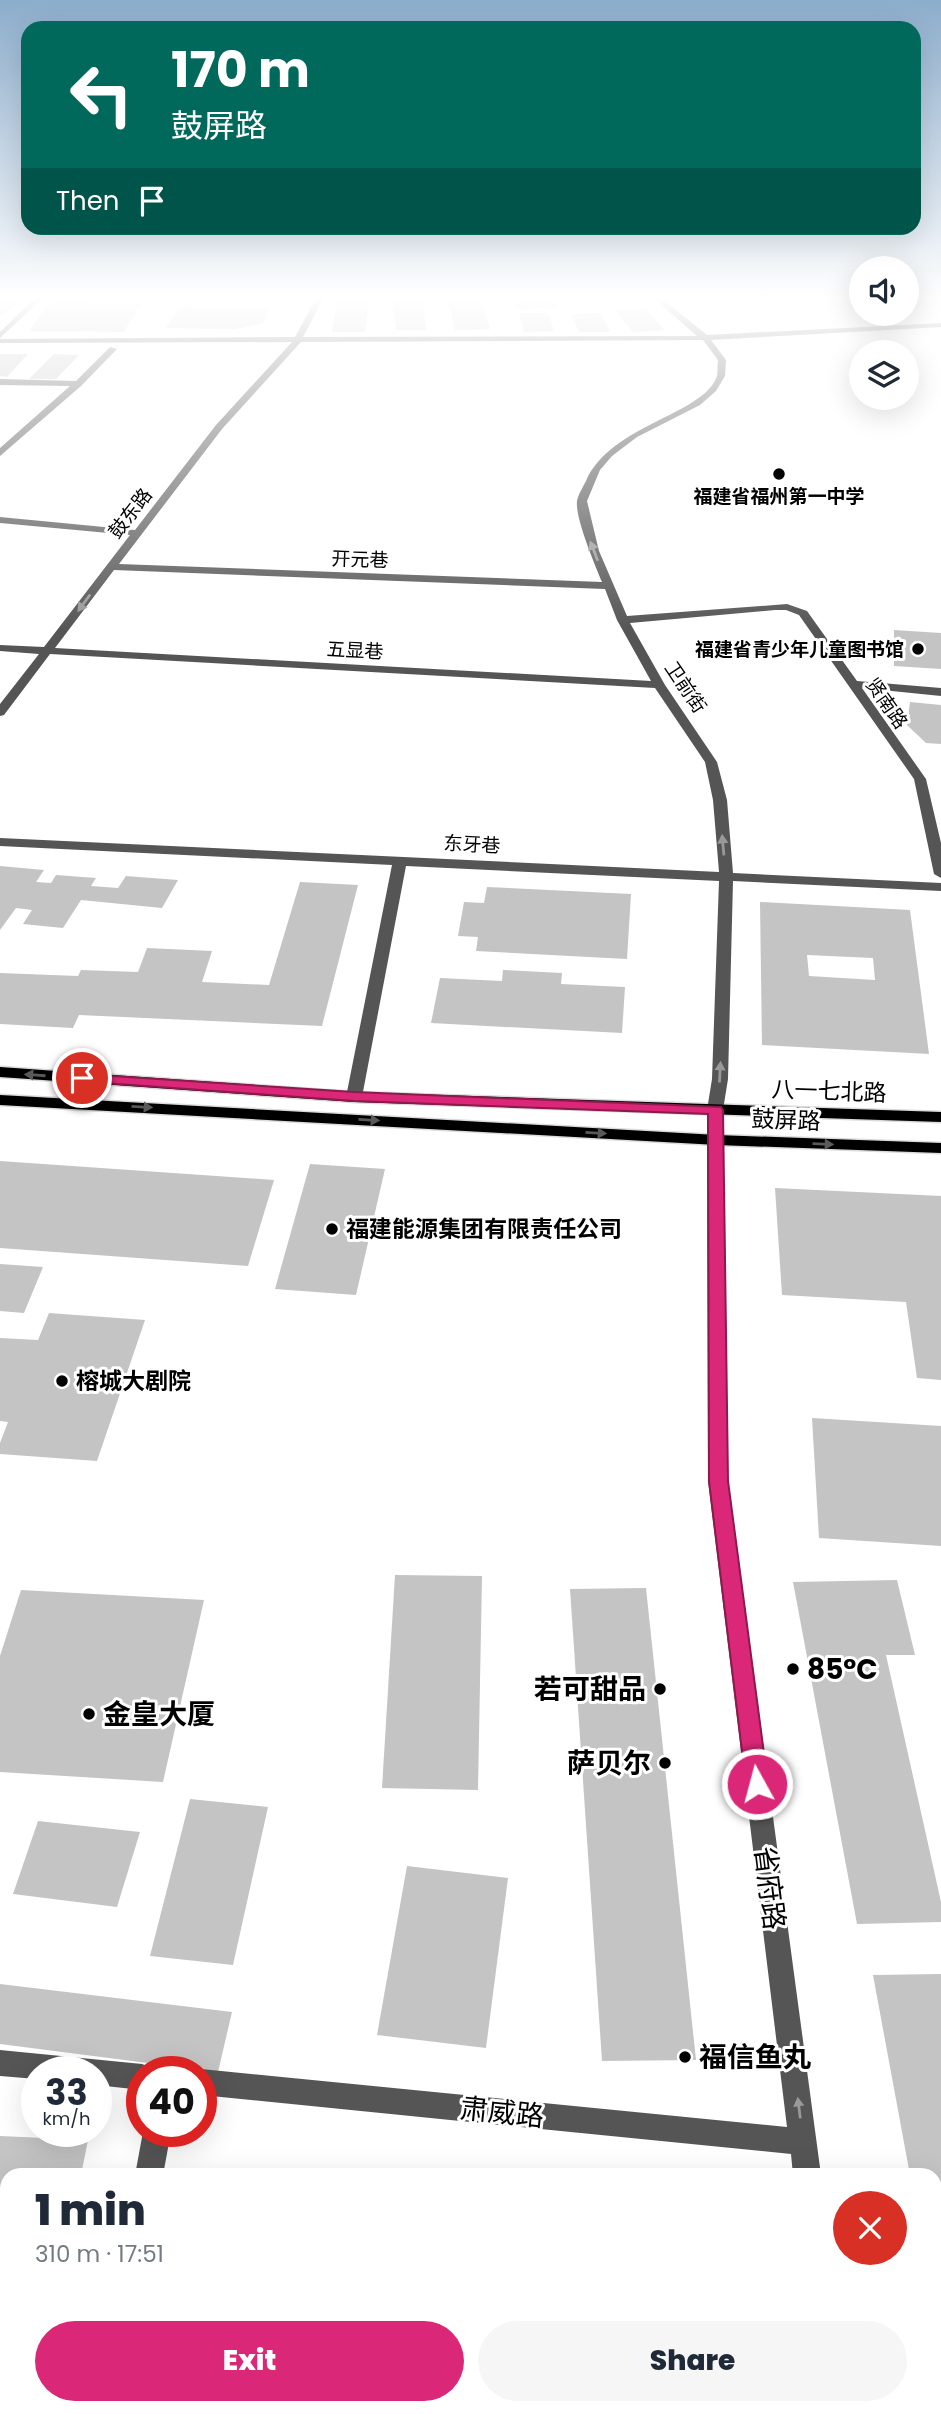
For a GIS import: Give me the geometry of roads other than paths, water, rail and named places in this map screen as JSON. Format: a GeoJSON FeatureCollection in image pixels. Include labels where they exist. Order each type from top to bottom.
{"type":"FeatureCollection","features":[{"type":"Feature","properties":{"kind":"main road"},"geometry":{"type":"LineString","coordinates":[[0,1072],[354,1097],[715,1110]]}},
{"type":"Feature","properties":{"kind":"main road","name":"鼓屏路"},"geometry":{"type":"LineString","coordinates":[[0,1100],[717,1140],[941,1148]]}},
{"type":"Feature","properties":{"kind":"main road","name":"八一七北路"},"geometry":{"type":"LineString","coordinates":[[715,1110],[941,1117]]}},
{"type":"Feature","properties":{"kind":"street"},"geometry":{"type":"LineString","coordinates":[[0,453],[51,408]]}},
{"type":"Feature","properties":{"kind":"street","name":"鼓东路"},"geometry":{"type":"LineString","coordinates":[[0,712],[50,651],[136,533],[237,408]]}},
{"type":"Feature","properties":{"kind":"street","name":"卫前街"},"geometry":{"type":"LineString","coordinates":[[689,408],[619,444],[596,469],[582,501],[584,520],[623,620],[659,685],[711,762],[720,800],[726,877],[720,1079],[715,1110],[717,1140]]}},
{"type":"Feature","properties":{"kind":"street"},"geometry":{"type":"LineString","coordinates":[[0,520],[136,533]]}},
{"type":"Feature","properties":{"kind":"street","name":"开元巷"},"geometry":{"type":"LineString","coordinates":[[110,567],[609,586]]}},
{"type":"Feature","properties":{"kind":"street","name":"贤南路"},"geometry":{"type":"LineString","coordinates":[[623,620],[775,607],[796,609],[803,613],[920,779],[941,874]]}},
{"type":"Feature","properties":{"kind":"street","name":"五显巷"},"geometry":{"type":"LineString","coordinates":[[0,648],[659,685]]}},
{"type":"Feature","properties":{"kind":"street"},"geometry":{"type":"LineString","coordinates":[[852,684],[941,692]]}},
{"type":"Feature","properties":{"kind":"street","name":"东牙巷"},"geometry":{"type":"LineString","coordinates":[[0,842],[941,887]]}},
{"type":"Feature","properties":{"kind":"street"},"geometry":{"type":"LineString","coordinates":[[354,1097],[400,860]]}},
{"type":"Feature","properties":{"kind":"street","name":"省府路"},"geometry":{"type":"LineString","coordinates":[[717,1140],[718,1481],[806,2168]]}},
{"type":"Feature","properties":{"kind":"street"},"geometry":{"type":"LineString","coordinates":[[0,2063],[21,2065]]}},
{"type":"Feature","properties":{"kind":"street","name":"肃威路"},"geometry":{"type":"LineString","coordinates":[[217,2084],[803,2142]]}},
{"type":"Feature","properties":{"kind":"street"},"geometry":{"type":"LineString","coordinates":[[150,2168],[154,2147]]}},
{"type":"Feature","properties":{"kind":"place","name":"福建省福州第一中学"},"geometry":{"type":"Point","coordinates":[779,474]}},
{"type":"Feature","properties":{"kind":"place","name":"福建省青少年儿童图书馆"},"geometry":{"type":"Point","coordinates":[918,649]}},
{"type":"Feature","properties":{"kind":"place","name":"福建能源集团有限责任公司"},"geometry":{"type":"Point","coordinates":[332,1229]}},
{"type":"Feature","properties":{"kind":"place","name":"榕城大剧院"},"geometry":{"type":"Point","coordinates":[62,1381]}},
{"type":"Feature","properties":{"kind":"place","name":"85°C"},"geometry":{"type":"Point","coordinates":[793,1669]}},
{"type":"Feature","properties":{"kind":"place","name":"若可甜品"},"geometry":{"type":"Point","coordinates":[660,1689]}},
{"type":"Feature","properties":{"kind":"place","name":"金皇大厦"},"geometry":{"type":"Point","coordinates":[89,1714]}},
{"type":"Feature","properties":{"kind":"place","name":"萨贝尔"},"geometry":{"type":"Point","coordinates":[665,1763]}},
{"type":"Feature","properties":{"kind":"place","name":"福信鱼丸"},"geometry":{"type":"Point","coordinates":[685,2057]}}]}
